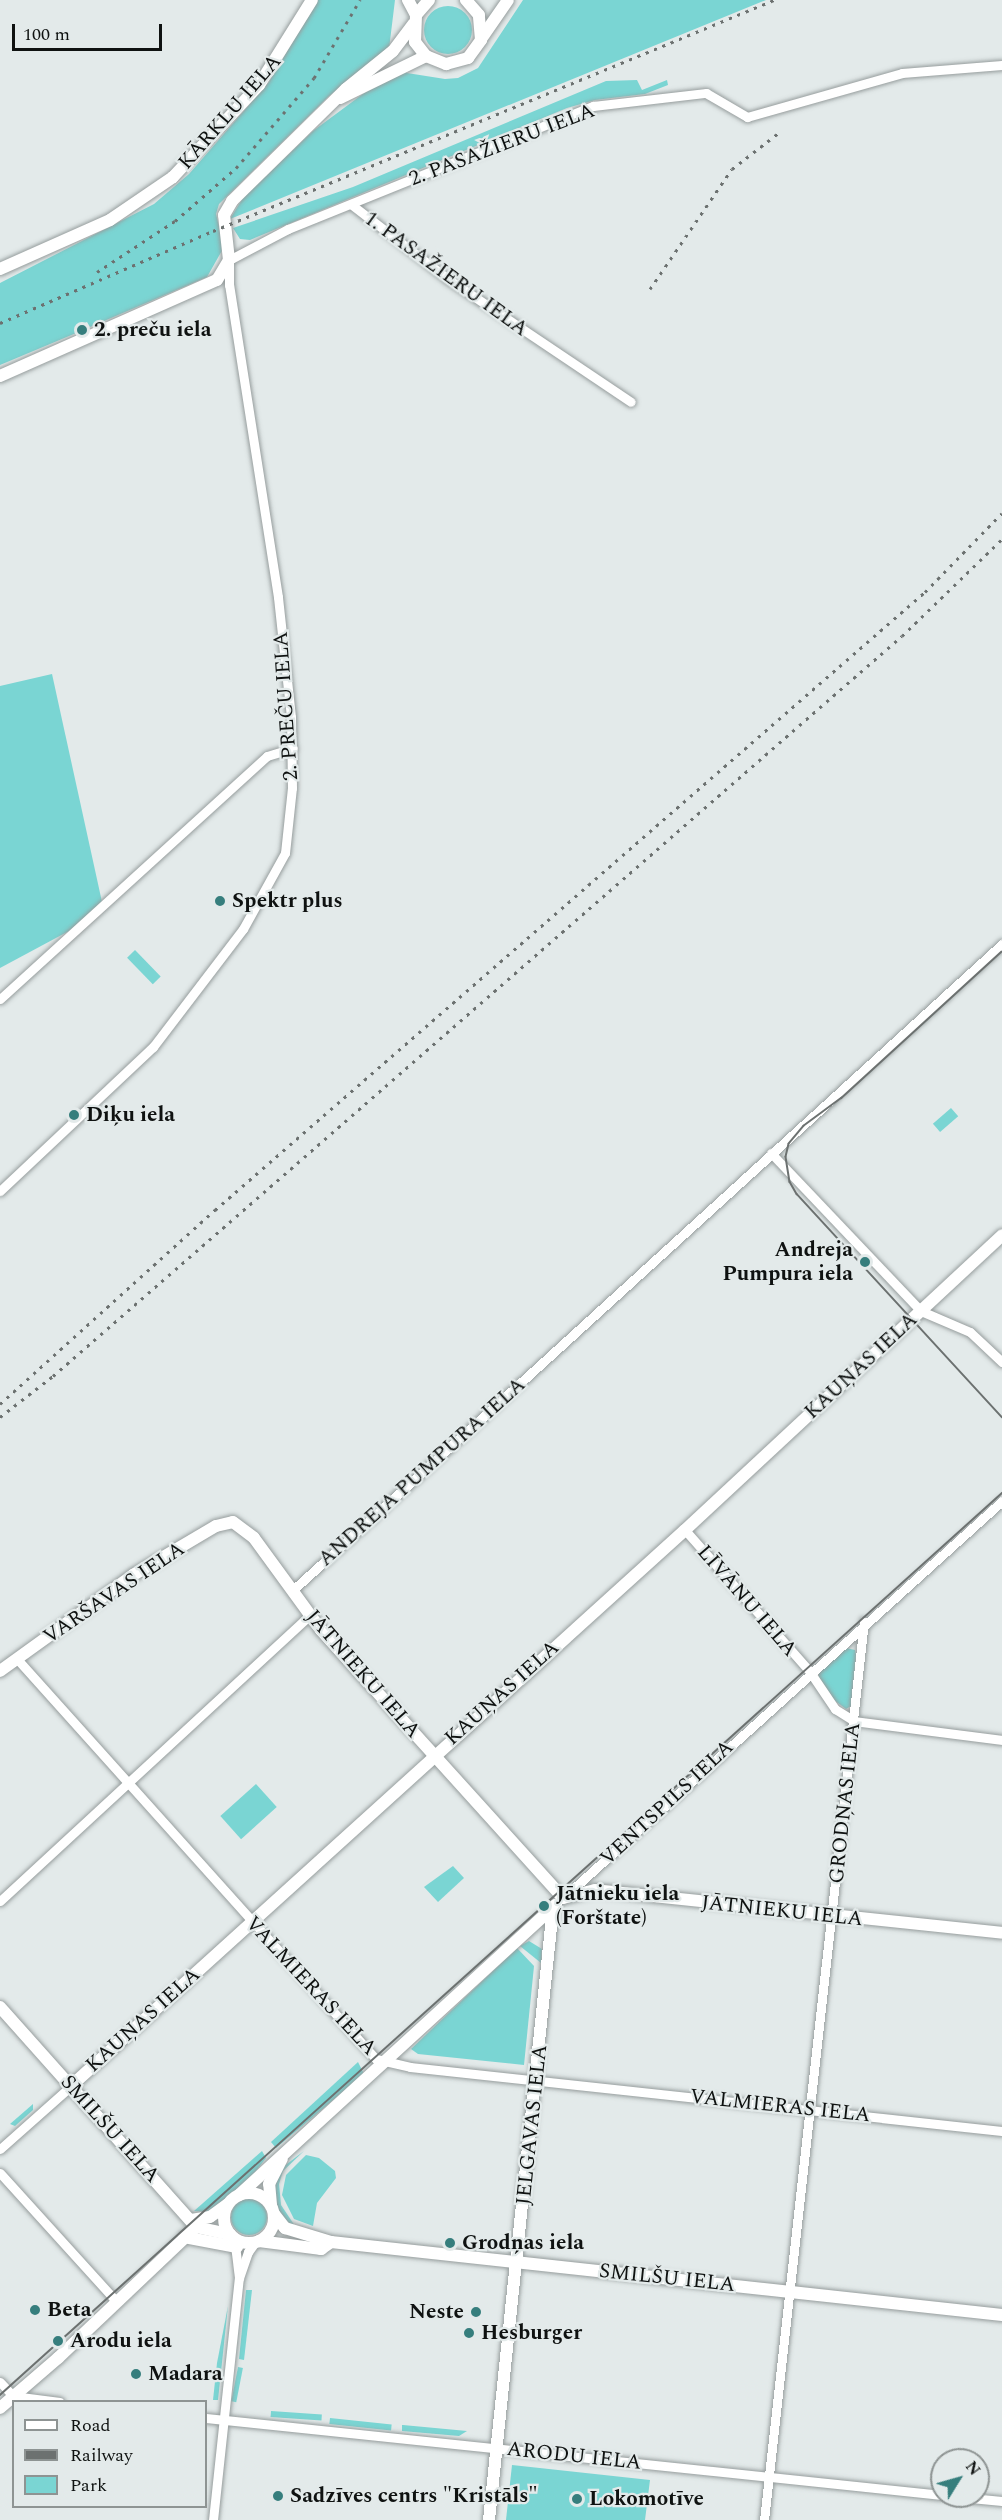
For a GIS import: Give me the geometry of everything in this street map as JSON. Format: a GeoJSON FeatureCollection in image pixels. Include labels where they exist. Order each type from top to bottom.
{"type":"FeatureCollection","features":[{"type":"Feature","properties":{"kind":"street","name":"KĀRKLU IELA"},"geometry":{"type":"LineString","coordinates":[[0,269],[130,208],[173,177],[259,86],[312,0]]}},
{"type":"Feature","properties":{"kind":"street"},"geometry":{"type":"LineString","coordinates":[[408,0],[414,20],[415,42],[426,56],[446,64],[458,63],[468,58],[508,0]]}},
{"type":"Feature","properties":{"kind":"street"},"geometry":{"type":"LineString","coordinates":[[229,260],[224,216],[232,201],[340,98],[346,88],[393,51],[429,0]]}},
{"type":"Feature","properties":{"kind":"street"},"geometry":{"type":"LineString","coordinates":[[466,0],[479,15],[481,40]]}},
{"type":"Feature","properties":{"kind":"street"},"geometry":{"type":"LineString","coordinates":[[340,98],[426,56]]}},
{"type":"Feature","properties":{"kind":"street","name":"2. PASAŽIERU IELA"},"geometry":{"type":"LineString","coordinates":[[352,205],[593,106],[706,93],[747,117],[902,73],[1002,65]]}},
{"type":"Feature","properties":{"kind":"street","name":"1. PASAŽIERU IELA"},"geometry":{"type":"LineString","coordinates":[[0,376],[200,290],[217,280],[229,260],[288,230],[352,205],[448,279],[631,402]]}},
{"type":"Feature","properties":{"kind":"street","name":"2. PREČU IELA"},"geometry":{"type":"LineString","coordinates":[[0,1191],[147,1053],[243,928],[285,853],[293,748],[278,597],[229,285],[229,260]]}},
{"type":"Feature","properties":{"kind":"street"},"geometry":{"type":"LineString","coordinates":[[0,999],[267,756],[293,748]]}},
{"type":"Feature","properties":{"kind":"street","name":"ANDREJA PUMPURA IELA"},"geometry":{"type":"LineString","coordinates":[[294,1589],[1001,946]]}},
{"type":"Feature","properties":{"kind":"street"},"geometry":{"type":"LineString","coordinates":[[771,1153],[921,1311],[970,1332],[1002,1362]]}},
{"type":"Feature","properties":{"kind":"street","name":"KAUŅAS IELA"},"geometry":{"type":"LineString","coordinates":[[0,2149],[433,1755],[685,1530],[1002,1235]]}},
{"type":"Feature","properties":{"kind":"street","name":"VENTSPILS IELA"},"geometry":{"type":"LineString","coordinates":[[234,2199],[283,2158],[810,1672],[1002,1501]]}},
{"type":"Feature","properties":{"kind":"street","name":"JĀTNIEKU IELA"},"geometry":{"type":"LineString","coordinates":[[232,1522],[254,1538],[284,1583],[294,1589],[309,1616],[563,1898],[595,1890],[1002,1933]]}},
{"type":"Feature","properties":{"kind":"street","name":"VARŠAVAS IELA"},"geometry":{"type":"LineString","coordinates":[[0,1671],[133,1575],[216,1526],[232,1522]]}},
{"type":"Feature","properties":{"kind":"street","name":"LĪVĀNU IELA"},"geometry":{"type":"LineString","coordinates":[[685,1530],[810,1672],[835,1708],[854,1721]]}},
{"type":"Feature","properties":{"kind":"street"},"geometry":{"type":"LineString","coordinates":[[0,1900],[309,1616]]}},
{"type":"Feature","properties":{"kind":"street","name":"GRODŅAS IELA"},"geometry":{"type":"LineString","coordinates":[[764,2520],[864,1623]]}},
{"type":"Feature","properties":{"kind":"street","name":"VALMIERAS IELA"},"geometry":{"type":"LineString","coordinates":[[18,1660],[127,1785],[376,2059],[537,2080],[1002,2131]]}},
{"type":"Feature","properties":{"kind":"street"},"geometry":{"type":"LineString","coordinates":[[854,1721],[1002,1740]]}},
{"type":"Feature","properties":{"kind":"street","name":"JELGAVAS IELA"},"geometry":{"type":"LineString","coordinates":[[489,2520],[537,2080],[553,1908]]}},
{"type":"Feature","properties":{"kind":"street","name":"SMILŠU IELA"},"geometry":{"type":"LineString","coordinates":[[0,2007],[193,2223]]}},
{"type":"Feature","properties":{"kind":"street","name":"VENTSPILS IELA"},"geometry":{"type":"LineString","coordinates":[[272,2209],[269,2184],[283,2158]]}},
{"type":"Feature","properties":{"kind":"street"},"geometry":{"type":"LineString","coordinates":[[0,2173],[116,2301]]}},
{"type":"Feature","properties":{"kind":"street"},"geometry":{"type":"LineString","coordinates":[[0,2408],[184,2237],[193,2223],[210,2217],[234,2199],[260,2195],[272,2209],[271,2229],[248,2252],[239,2278]]}},
{"type":"Feature","properties":{"kind":"street"},"geometry":{"type":"LineString","coordinates":[[213,2520],[239,2278],[234,2240],[224,2218],[234,2199]]}},
{"type":"Feature","properties":{"kind":"street","name":"SMILŠU IELA"},"geometry":{"type":"LineString","coordinates":[[272,2209],[285,2228],[331,2242],[1002,2315]]}},
{"type":"Feature","properties":{"kind":"street"},"geometry":{"type":"LineString","coordinates":[[193,2223],[234,2240]]}},
{"type":"Feature","properties":{"kind":"street"},"geometry":{"type":"LineString","coordinates":[[184,2237],[257,2241]]}},
{"type":"Feature","properties":{"kind":"street","name":"SMILŠU IELA"},"geometry":{"type":"LineString","coordinates":[[257,2241],[321,2249],[331,2242]]}},
{"type":"Feature","properties":{"kind":"street"},"geometry":{"type":"LineString","coordinates":[[0,2382],[13,2396],[44,2400]]}},
{"type":"Feature","properties":{"kind":"street","name":"ARODU IELA"},"geometry":{"type":"LineString","coordinates":[[207,2418],[225,2418],[930,2494]]}},
{"type":"Feature","properties":{"kind":"green space"},"geometry":{"type":"Polygon","coordinates":[[[317,0],[395,0],[389,49],[329,96],[219,204],[216,214],[224,247],[207,277],[90,327],[87,322],[79,325],[81,331],[0,365],[0,283],[154,204],[189,174],[269,82],[317,0]]]}},
{"type":"Feature","properties":{"kind":"green space"},"geometry":{"type":"Polygon","coordinates":[[[523,0],[766,0],[230,219],[243,198],[313,131],[375,85],[403,69],[407,73],[445,79],[458,78],[478,68],[523,0]]]}},
{"type":"Feature","properties":{"kind":"green space"},"geometry":{"type":"Polygon","coordinates":[[[448,6],[465,13],[472,30],[465,47],[448,54],[431,47],[424,30],[431,13],[448,6]]]}},
{"type":"Feature","properties":{"kind":"green space"},"geometry":{"type":"Polygon","coordinates":[[[637,80],[642,90],[667,80],[668,85],[645,94],[595,100],[567,108],[250,240],[240,239],[233,228],[353,187],[606,81],[637,80]]]}},
{"type":"Feature","properties":{"kind":"green space"},"geometry":{"type":"Polygon","coordinates":[[[52,674],[102,902],[69,931],[0,968],[0,686],[52,674]]]}},
{"type":"Feature","properties":{"kind":"green space"},"geometry":{"type":"Polygon","coordinates":[[[135,950],[161,977],[153,984],[127,958],[135,950]]]}},
{"type":"Feature","properties":{"kind":"green space"},"geometry":{"type":"Polygon","coordinates":[[[951,1108],[958,1116],[940,1132],[933,1124],[951,1108]]]}},
{"type":"Feature","properties":{"kind":"green space"},"geometry":{"type":"Polygon","coordinates":[[[846,1648],[855,1650],[856,1655],[851,1706],[846,1709],[834,1700],[819,1677],[819,1672],[846,1648]]]}},
{"type":"Feature","properties":{"kind":"green space"},"geometry":{"type":"Polygon","coordinates":[[[256,1784],[277,1807],[241,1839],[220,1816],[256,1784]]]}},
{"type":"Feature","properties":{"kind":"green space"},"geometry":{"type":"Polygon","coordinates":[[[453,1866],[464,1878],[438,1902],[424,1887],[453,1866]]]}},
{"type":"Feature","properties":{"kind":"green space"},"geometry":{"type":"Polygon","coordinates":[[[529,1941],[542,1949],[541,1963],[520,1946],[529,1941]]]}},
{"type":"Feature","properties":{"kind":"green space"},"geometry":{"type":"Polygon","coordinates":[[[517,1948],[534,1966],[524,2065],[418,2054],[411,2049],[517,1948]]]}},
{"type":"Feature","properties":{"kind":"green space"},"geometry":{"type":"Polygon","coordinates":[[[358,2062],[364,2074],[276,2148],[271,2142],[358,2062]]]}},
{"type":"Feature","properties":{"kind":"green space"},"geometry":{"type":"Polygon","coordinates":[[[33,2104],[33,2110],[15,2126],[10,2124],[33,2104]]]}},
{"type":"Feature","properties":{"kind":"green space"},"geometry":{"type":"Polygon","coordinates":[[[262,2151],[266,2158],[249,2180],[209,2212],[194,2211],[262,2151]]]}},
{"type":"Feature","properties":{"kind":"green space"},"geometry":{"type":"Polygon","coordinates":[[[304,2151],[283,2171],[279,2184],[281,2205],[297,2229],[290,2226],[279,2211],[272,2187],[283,2167],[304,2151]]]}},
{"type":"Feature","properties":{"kind":"green space"},"geometry":{"type":"Polygon","coordinates":[[[306,2155],[319,2158],[335,2171],[336,2178],[317,2203],[313,2226],[294,2219],[282,2195],[286,2175],[306,2155]]]}},
{"type":"Feature","properties":{"kind":"green space"},"geometry":{"type":"Polygon","coordinates":[[[249,2199],[261,2205],[267,2217],[261,2229],[249,2235],[237,2229],[231,2217],[237,2205],[249,2199]]]}},
{"type":"Feature","properties":{"kind":"green space"},"geometry":{"type":"Polygon","coordinates":[[[246,2290],[252,2290],[244,2360],[239,2359],[246,2290]]]}},
{"type":"Feature","properties":{"kind":"green space"},"geometry":{"type":"Polygon","coordinates":[[[228,2306],[218,2400],[213,2400],[217,2363],[228,2306]]]}},
{"type":"Feature","properties":{"kind":"green space"},"geometry":{"type":"Polygon","coordinates":[[[238,2367],[243,2368],[236,2402],[231,2401],[238,2367]]]}},
{"type":"Feature","properties":{"kind":"green space"},"geometry":{"type":"Polygon","coordinates":[[[271,2411],[322,2415],[321,2421],[271,2417],[271,2411]]]}},
{"type":"Feature","properties":{"kind":"green space"},"geometry":{"type":"Polygon","coordinates":[[[330,2418],[392,2424],[391,2430],[329,2424],[330,2418]]]}},
{"type":"Feature","properties":{"kind":"green space"},"geometry":{"type":"Polygon","coordinates":[[[402,2425],[467,2431],[459,2436],[402,2431],[402,2425]]]}},
{"type":"Feature","properties":{"kind":"green space","name":"Lokomotīve"},"geometry":{"type":"Polygon","coordinates":[[[512,2465],[650,2480],[645,2520],[506,2520],[512,2465]]]}},
{"type":"Feature","properties":{"kind":"tram line"},"geometry":{"type":"LineString","coordinates":[[1002,952],[842,1098],[804,1126],[789,1144],[786,1157],[790,1182],[797,1194],[1002,1417]]}},
{"type":"Feature","properties":{"kind":"tram line"},"geometry":{"type":"LineString","coordinates":[[0,2395],[1002,1493]]}},
{"type":"Feature","properties":{"kind":"railway"},"geometry":{"type":"LineString","coordinates":[[97,272],[175,221],[236,168],[314,78],[360,0]]}},
{"type":"Feature","properties":{"kind":"railway"},"geometry":{"type":"LineString","coordinates":[[0,323],[213,231],[774,0]]}},
{"type":"Feature","properties":{"kind":"railway"},"geometry":{"type":"LineString","coordinates":[[650,289],[732,169],[781,131]]}},
{"type":"Feature","properties":{"kind":"railway"},"geometry":{"type":"LineString","coordinates":[[0,1404],[215,1210],[925,592],[1002,513]]}},
{"type":"Feature","properties":{"kind":"railway"},"geometry":{"type":"LineString","coordinates":[[0,1417],[53,1376],[902,636],[1002,539]]}},
{"type":"Feature","properties":{"kind":"place","name":"2. preču iela"},"geometry":{"type":"Point","coordinates":[82,330]}},
{"type":"Feature","properties":{"kind":"place","name":"Spektr plus"},"geometry":{"type":"Point","coordinates":[220,901]}},
{"type":"Feature","properties":{"kind":"place","name":"Diķu iela"},"geometry":{"type":"Point","coordinates":[74,1115]}},
{"type":"Feature","properties":{"kind":"place","name":"Andreja Pumpura iela"},"geometry":{"type":"Point","coordinates":[865,1262]}},
{"type":"Feature","properties":{"kind":"place","name":"Jātnieku iela (Forštate)"},"geometry":{"type":"Point","coordinates":[544,1906]}},
{"type":"Feature","properties":{"kind":"place","name":"Grodņas iela"},"geometry":{"type":"Point","coordinates":[450,2243]}},
{"type":"Feature","properties":{"kind":"place","name":"Beta"},"geometry":{"type":"Point","coordinates":[35,2310]}},
{"type":"Feature","properties":{"kind":"place","name":"Neste"},"geometry":{"type":"Point","coordinates":[476,2312]}},
{"type":"Feature","properties":{"kind":"place","name":"Hesburger"},"geometry":{"type":"Point","coordinates":[469,2333]}},
{"type":"Feature","properties":{"kind":"place","name":"Arodu iela"},"geometry":{"type":"Point","coordinates":[58,2341]}},
{"type":"Feature","properties":{"kind":"place","name":"Madara"},"geometry":{"type":"Point","coordinates":[136,2374]}},
{"type":"Feature","properties":{"kind":"place","name":"Sadzīves centrs \"Kristāls\""},"geometry":{"type":"Point","coordinates":[278,2496]}},
{"type":"Feature","properties":{"kind":"place","name":"Lokomotīve"},"geometry":{"type":"Point","coordinates":[577,2499]}}]}
